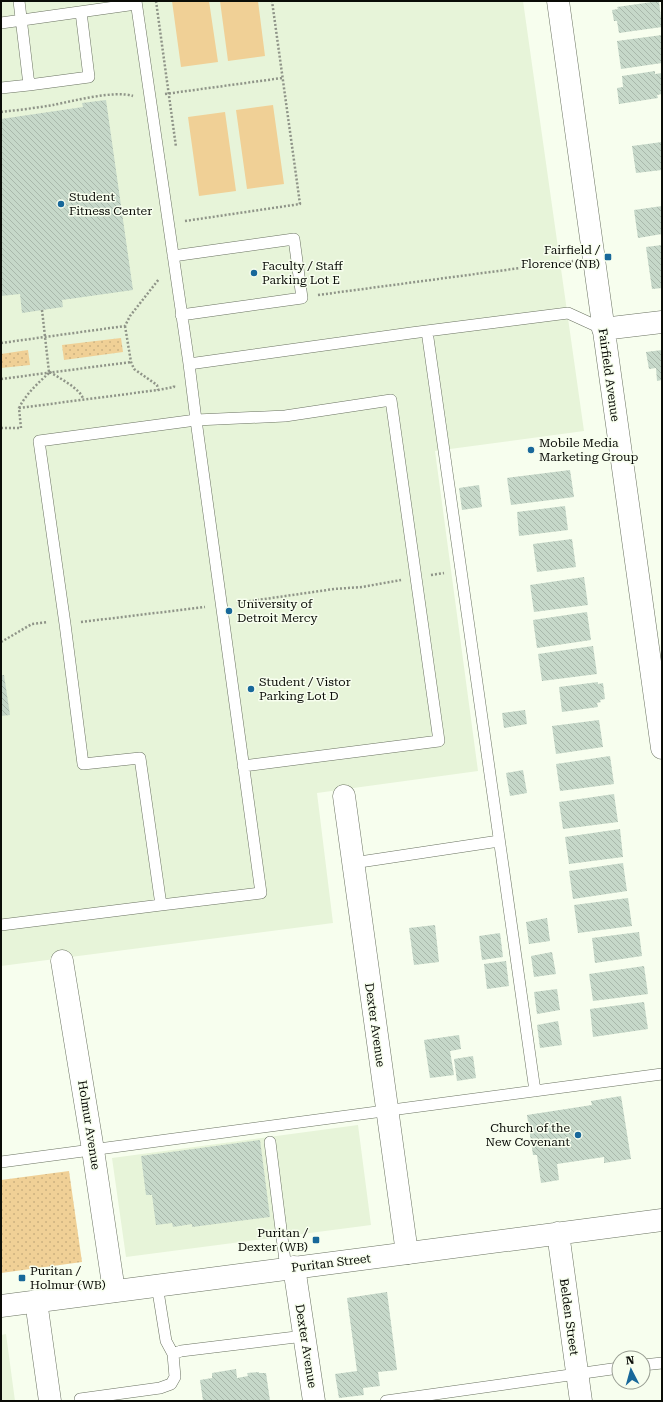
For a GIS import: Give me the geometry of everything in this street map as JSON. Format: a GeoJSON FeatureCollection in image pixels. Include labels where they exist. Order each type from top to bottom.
{"type":"FeatureCollection","features":[{"type":"Feature","properties":{"kind":"street","name":"Fairfield Avenue"},"geometry":{"type":"LineString","coordinates":[[558,1],[662,748]]}},
{"type":"Feature","properties":{"kind":"street"},"geometry":{"type":"LineString","coordinates":[[603,329],[662,322]]}},
{"type":"Feature","properties":{"kind":"street","name":"Dexter Avenue"},"geometry":{"type":"LineString","coordinates":[[344,796],[407,1253]]}},
{"type":"Feature","properties":{"kind":"street","name":"Holmur Avenue"},"geometry":{"type":"LineString","coordinates":[[62,961],[93,1150],[114,1291]]}},
{"type":"Feature","properties":{"kind":"street","name":"Puritan Street"},"geometry":{"type":"LineString","coordinates":[[1,1306],[662,1220]]}},
{"type":"Feature","properties":{"kind":"street","name":"Belden Street"},"geometry":{"type":"LineString","coordinates":[[558,1233],[581,1401]]}},
{"type":"Feature","properties":{"kind":"street","name":"Dexter Avenue"},"geometry":{"type":"LineString","coordinates":[[290,1268],[304,1336],[314,1401]]}},
{"type":"Feature","properties":{"kind":"street"},"geometry":{"type":"LineString","coordinates":[[36,1301],[50,1401]]}},
{"type":"Feature","properties":{"kind":"lane"},"geometry":{"type":"LineString","coordinates":[[19,1],[29,85]]}},
{"type":"Feature","properties":{"kind":"lane"},"geometry":{"type":"LineString","coordinates":[[1,23],[136,3],[189,364],[261,893],[1,925]]}},
{"type":"Feature","properties":{"kind":"lane"},"geometry":{"type":"LineString","coordinates":[[1,88],[90,77],[81,12]]}},
{"type":"Feature","properties":{"kind":"lane"},"geometry":{"type":"LineString","coordinates":[[173,256],[294,239],[302,298],[181,315]]}},
{"type":"Feature","properties":{"kind":"lane"},"geometry":{"type":"LineString","coordinates":[[189,364],[568,313],[603,329]]}},
{"type":"Feature","properties":{"kind":"lane"},"geometry":{"type":"LineString","coordinates":[[427,331],[535,1091]]}},
{"type":"Feature","properties":{"kind":"lane"},"geometry":{"type":"LineString","coordinates":[[160,906],[140,758],[83,764],[39,441],[196,420],[285,416],[391,400],[439,742],[243,766]]}},
{"type":"Feature","properties":{"kind":"lane"},"geometry":{"type":"LineString","coordinates":[[353,863],[499,841]]}},
{"type":"Feature","properties":{"kind":"lane"},"geometry":{"type":"LineString","coordinates":[[1,1162],[662,1074]]}},
{"type":"Feature","properties":{"kind":"lane"},"geometry":{"type":"LineString","coordinates":[[270,1142],[290,1268]]}},
{"type":"Feature","properties":{"kind":"lane"},"geometry":{"type":"LineString","coordinates":[[80,1399],[160,1388],[171,1384],[175,1377],[173,1354],[166,1341],[157,1285]]}},
{"type":"Feature","properties":{"kind":"lane"},"geometry":{"type":"LineString","coordinates":[[173,1354],[181,1351],[304,1336]]}},
{"type":"Feature","properties":{"kind":"lane"},"geometry":{"type":"LineString","coordinates":[[651,1364],[662,1363]]}},
{"type":"Feature","properties":{"kind":"lane"},"geometry":{"type":"LineString","coordinates":[[386,1401],[449,1396],[611,1369]]}},
{"type":"Feature","properties":{"kind":"path"},"geometry":{"type":"LineString","coordinates":[[156,1],[177,153]]}},
{"type":"Feature","properties":{"kind":"path"},"geometry":{"type":"LineString","coordinates":[[168,223],[300,204],[272,1]]}},
{"type":"Feature","properties":{"kind":"path"},"geometry":{"type":"LineString","coordinates":[[186,213],[186,221]]}},
{"type":"Feature","properties":{"kind":"path"},"geometry":{"type":"LineString","coordinates":[[302,298],[562,263]]}},
{"type":"Feature","properties":{"kind":"path"},"geometry":{"type":"LineString","coordinates":[[158,390],[157,385],[134,369],[131,362],[125,326],[130,316],[159,279],[160,286]]}},
{"type":"Feature","properties":{"kind":"path"},"geometry":{"type":"LineString","coordinates":[[42,310],[49,372]]}},
{"type":"Feature","properties":{"kind":"path"},"geometry":{"type":"LineString","coordinates":[[1,343],[125,326]]}},
{"type":"Feature","properties":{"kind":"path"},"geometry":{"type":"LineString","coordinates":[[1,379],[131,362]]}},
{"type":"Feature","properties":{"kind":"path"},"geometry":{"type":"LineString","coordinates":[[49,372],[82,394],[83,399]]}},
{"type":"Feature","properties":{"kind":"path"},"geometry":{"type":"LineString","coordinates":[[1,428],[21,428],[19,408],[22,402],[49,372]]}},
{"type":"Feature","properties":{"kind":"path"},"geometry":{"type":"LineString","coordinates":[[19,408],[158,390],[174,387],[173,380]]}},
{"type":"Feature","properties":{"kind":"shaded area","name":"University of Detroit Mercy"},"geometry":{"type":"Polygon","coordinates":[[[1,1],[523,1],[584,431],[435,451],[478,771],[317,793],[333,923],[1,966],[1,1]]]}},
{"type":"Feature","properties":{"kind":"shaded area"},"geometry":{"type":"Polygon","coordinates":[[[172,1],[209,1],[218,62],[181,67],[172,1]]]}},
{"type":"Feature","properties":{"kind":"shaded area"},"geometry":{"type":"Polygon","coordinates":[[[220,1],[258,1],[265,56],[228,61],[220,1]]]}},
{"type":"Feature","properties":{"kind":"shaded area"},"geometry":{"type":"Polygon","coordinates":[[[273,105],[284,184],[247,189],[236,110],[273,105]]]}},
{"type":"Feature","properties":{"kind":"shaded area"},"geometry":{"type":"Polygon","coordinates":[[[225,112],[236,191],[199,196],[188,117],[225,112]]]}},
{"type":"Feature","properties":{"kind":"shaded area"},"geometry":{"type":"Polygon","coordinates":[[[121,338],[123,352],[64,360],[62,345],[121,338]]]}},
{"type":"Feature","properties":{"kind":"shaded area"},"geometry":{"type":"Polygon","coordinates":[[[28,350],[30,365],[1,368],[1,354],[28,350]]]}},
{"type":"Feature","properties":{"kind":"shaded area"},"geometry":{"type":"Polygon","coordinates":[[[358,1125],[371,1225],[126,1257],[112,1158],[358,1125]]]}},
{"type":"Feature","properties":{"kind":"shaded area"},"geometry":{"type":"Polygon","coordinates":[[[69,1171],[82,1262],[1,1273],[1,1180],[69,1171]]]}},
{"type":"Feature","properties":{"kind":"shaded area"},"geometry":{"type":"Polygon","coordinates":[[[6,1334],[15,1401],[1,1401],[1,1335],[6,1334]]]}},
{"type":"Feature","properties":{"kind":"building"},"geometry":{"type":"Polygon","coordinates":[[[659,1],[662,27],[619,33],[617,21],[614,21],[612,10],[618,9],[617,7],[659,1]]]}},
{"type":"Feature","properties":{"kind":"building"},"geometry":{"type":"Polygon","coordinates":[[[662,35],[662,63],[621,69],[617,41],[662,35]]]}},
{"type":"Feature","properties":{"kind":"building"},"geometry":{"type":"Polygon","coordinates":[[[655,71],[655,74],[662,73],[662,94],[657,95],[658,98],[619,104],[617,88],[623,87],[622,76],[655,71]]]}},
{"type":"Feature","properties":{"kind":"building","name":"Student Fitness Center"},"geometry":{"type":"Polygon","coordinates":[[[106,100],[133,290],[62,300],[63,307],[22,313],[20,294],[1,296],[1,119],[83,107],[82,103],[106,100]]]}},
{"type":"Feature","properties":{"kind":"building"},"geometry":{"type":"Polygon","coordinates":[[[662,142],[662,170],[636,173],[632,146],[662,142]]]}},
{"type":"Feature","properties":{"kind":"building"},"geometry":{"type":"Polygon","coordinates":[[[662,206],[662,234],[638,238],[634,210],[662,206]]]}},
{"type":"Feature","properties":{"kind":"building"},"geometry":{"type":"Polygon","coordinates":[[[662,245],[662,288],[652,289],[646,247],[662,245]]]}},
{"type":"Feature","properties":{"kind":"building"},"geometry":{"type":"Polygon","coordinates":[[[662,350],[662,380],[657,381],[656,368],[649,369],[646,352],[662,350]]]}},
{"type":"Feature","properties":{"kind":"building"},"geometry":{"type":"Polygon","coordinates":[[[570,470],[574,497],[511,505],[507,478],[570,470]]]}},
{"type":"Feature","properties":{"kind":"building"},"geometry":{"type":"Polygon","coordinates":[[[479,485],[482,507],[462,510],[459,488],[479,485]]]}},
{"type":"Feature","properties":{"kind":"building"},"geometry":{"type":"Polygon","coordinates":[[[565,506],[568,530],[519,536],[517,512],[565,506]]]}},
{"type":"Feature","properties":{"kind":"building"},"geometry":{"type":"Polygon","coordinates":[[[572,539],[576,567],[537,572],[533,544],[572,539]]]}},
{"type":"Feature","properties":{"kind":"building"},"geometry":{"type":"Polygon","coordinates":[[[584,577],[588,605],[534,612],[530,585],[584,577]]]}},
{"type":"Feature","properties":{"kind":"building"},"geometry":{"type":"Polygon","coordinates":[[[587,612],[591,640],[537,648],[533,620],[587,612]]]}},
{"type":"Feature","properties":{"kind":"building"},"geometry":{"type":"Polygon","coordinates":[[[593,646],[597,674],[542,681],[538,654],[593,646]]]}},
{"type":"Feature","properties":{"kind":"building"},"geometry":{"type":"Polygon","coordinates":[[[1,675],[4,675],[10,715],[1,716],[1,675]]]}},
{"type":"Feature","properties":{"kind":"building"},"geometry":{"type":"Polygon","coordinates":[[[598,682],[598,684],[603,683],[605,699],[600,700],[601,702],[597,703],[598,707],[562,712],[559,687],[598,682]]]}},
{"type":"Feature","properties":{"kind":"building"},"geometry":{"type":"Polygon","coordinates":[[[525,710],[527,724],[504,728],[502,713],[525,710]]]}},
{"type":"Feature","properties":{"kind":"building"},"geometry":{"type":"Polygon","coordinates":[[[599,720],[603,747],[556,754],[552,726],[599,720]]]}},
{"type":"Feature","properties":{"kind":"building"},"geometry":{"type":"Polygon","coordinates":[[[610,756],[614,784],[560,791],[556,764],[610,756]]]}},
{"type":"Feature","properties":{"kind":"building"},"geometry":{"type":"Polygon","coordinates":[[[523,770],[527,793],[510,796],[506,773],[523,770]]]}},
{"type":"Feature","properties":{"kind":"building"},"geometry":{"type":"Polygon","coordinates":[[[614,794],[618,822],[563,829],[559,802],[614,794]]]}},
{"type":"Feature","properties":{"kind":"building"},"geometry":{"type":"Polygon","coordinates":[[[620,829],[623,857],[569,864],[565,837],[620,829]]]}},
{"type":"Feature","properties":{"kind":"building"},"geometry":{"type":"Polygon","coordinates":[[[623,863],[627,891],[573,899],[569,871],[623,863]]]}},
{"type":"Feature","properties":{"kind":"building"},"geometry":{"type":"Polygon","coordinates":[[[628,898],[632,926],[578,933],[574,905],[628,898]]]}},
{"type":"Feature","properties":{"kind":"building"},"geometry":{"type":"Polygon","coordinates":[[[547,918],[550,941],[529,944],[526,922],[547,918]]]}},
{"type":"Feature","properties":{"kind":"building"},"geometry":{"type":"Polygon","coordinates":[[[435,925],[439,962],[414,965],[409,928],[435,925]]]}},
{"type":"Feature","properties":{"kind":"building"},"geometry":{"type":"Polygon","coordinates":[[[639,932],[642,956],[595,963],[592,938],[639,932]]]}},
{"type":"Feature","properties":{"kind":"building"},"geometry":{"type":"Polygon","coordinates":[[[500,933],[503,957],[482,960],[479,936],[500,933]]]}},
{"type":"Feature","properties":{"kind":"building"},"geometry":{"type":"Polygon","coordinates":[[[552,952],[556,974],[534,977],[531,956],[552,952]]]}},
{"type":"Feature","properties":{"kind":"building"},"geometry":{"type":"Polygon","coordinates":[[[506,961],[509,986],[487,989],[484,964],[506,961]]]}},
{"type":"Feature","properties":{"kind":"building"},"geometry":{"type":"Polygon","coordinates":[[[644,966],[648,994],[593,1001],[589,974],[644,966]]]}},
{"type":"Feature","properties":{"kind":"building"},"geometry":{"type":"Polygon","coordinates":[[[557,989],[560,1010],[537,1014],[534,992],[557,989]]]}},
{"type":"Feature","properties":{"kind":"building"},"geometry":{"type":"Polygon","coordinates":[[[644,1002],[648,1029],[593,1037],[590,1009],[644,1002]]]}},
{"type":"Feature","properties":{"kind":"building"},"geometry":{"type":"Polygon","coordinates":[[[558,1021],[562,1045],[540,1048],[537,1025],[558,1021]]]}},
{"type":"Feature","properties":{"kind":"building"},"geometry":{"type":"Polygon","coordinates":[[[459,1035],[461,1049],[450,1051],[454,1075],[430,1078],[424,1040],[459,1035]]]}},
{"type":"Feature","properties":{"kind":"building"},"geometry":{"type":"Polygon","coordinates":[[[473,1056],[476,1078],[457,1081],[454,1059],[473,1056]]]}},
{"type":"Feature","properties":{"kind":"building","name":"Church of the New Covenant"},"geometry":{"type":"Polygon","coordinates":[[[621,1096],[631,1159],[604,1163],[604,1157],[557,1164],[559,1180],[541,1183],[537,1155],[533,1155],[527,1115],[592,1105],[591,1101],[621,1096]]]}},
{"type":"Feature","properties":{"kind":"building"},"geometry":{"type":"Polygon","coordinates":[[[260,1140],[270,1217],[192,1227],[192,1224],[173,1227],[172,1223],[156,1225],[152,1195],[146,1195],[141,1156],[260,1140]]]}},
{"type":"Feature","properties":{"kind":"building"},"geometry":{"type":"Polygon","coordinates":[[[387,1292],[397,1370],[378,1372],[380,1386],[363,1388],[364,1395],[339,1398],[335,1374],[357,1371],[347,1298],[387,1292]]]}},
{"type":"Feature","properties":{"kind":"building"},"geometry":{"type":"Polygon","coordinates":[[[236,1369],[237,1378],[248,1376],[247,1373],[266,1373],[270,1401],[203,1401],[200,1380],[212,1378],[212,1373],[236,1369]]]}},
{"type":"Feature","properties":{"kind":"place","name":"Student Fitness Center"},"geometry":{"type":"Point","coordinates":[61,204]}},
{"type":"Feature","properties":{"kind":"place","name":"Fairfield / Florence (NB)"},"geometry":{"type":"Point","coordinates":[608,257]}},
{"type":"Feature","properties":{"kind":"place","name":"Faculty / Staff Parking Lot E"},"geometry":{"type":"Point","coordinates":[254,273]}},
{"type":"Feature","properties":{"kind":"place","name":"Mobile Media Marketing Group"},"geometry":{"type":"Point","coordinates":[531,450]}},
{"type":"Feature","properties":{"kind":"place","name":"University of Detroit Mercy"},"geometry":{"type":"Point","coordinates":[229,611]}},
{"type":"Feature","properties":{"kind":"place","name":"Student / Vistor Parking Lot D"},"geometry":{"type":"Point","coordinates":[251,689]}},
{"type":"Feature","properties":{"kind":"place","name":"Church of the New Covenant"},"geometry":{"type":"Point","coordinates":[578,1135]}},
{"type":"Feature","properties":{"kind":"place","name":"Puritan / Dexter (WB)"},"geometry":{"type":"Point","coordinates":[316,1240]}},
{"type":"Feature","properties":{"kind":"place","name":"Puritan / Holmur (WB)"},"geometry":{"type":"Point","coordinates":[22,1278]}}]}
